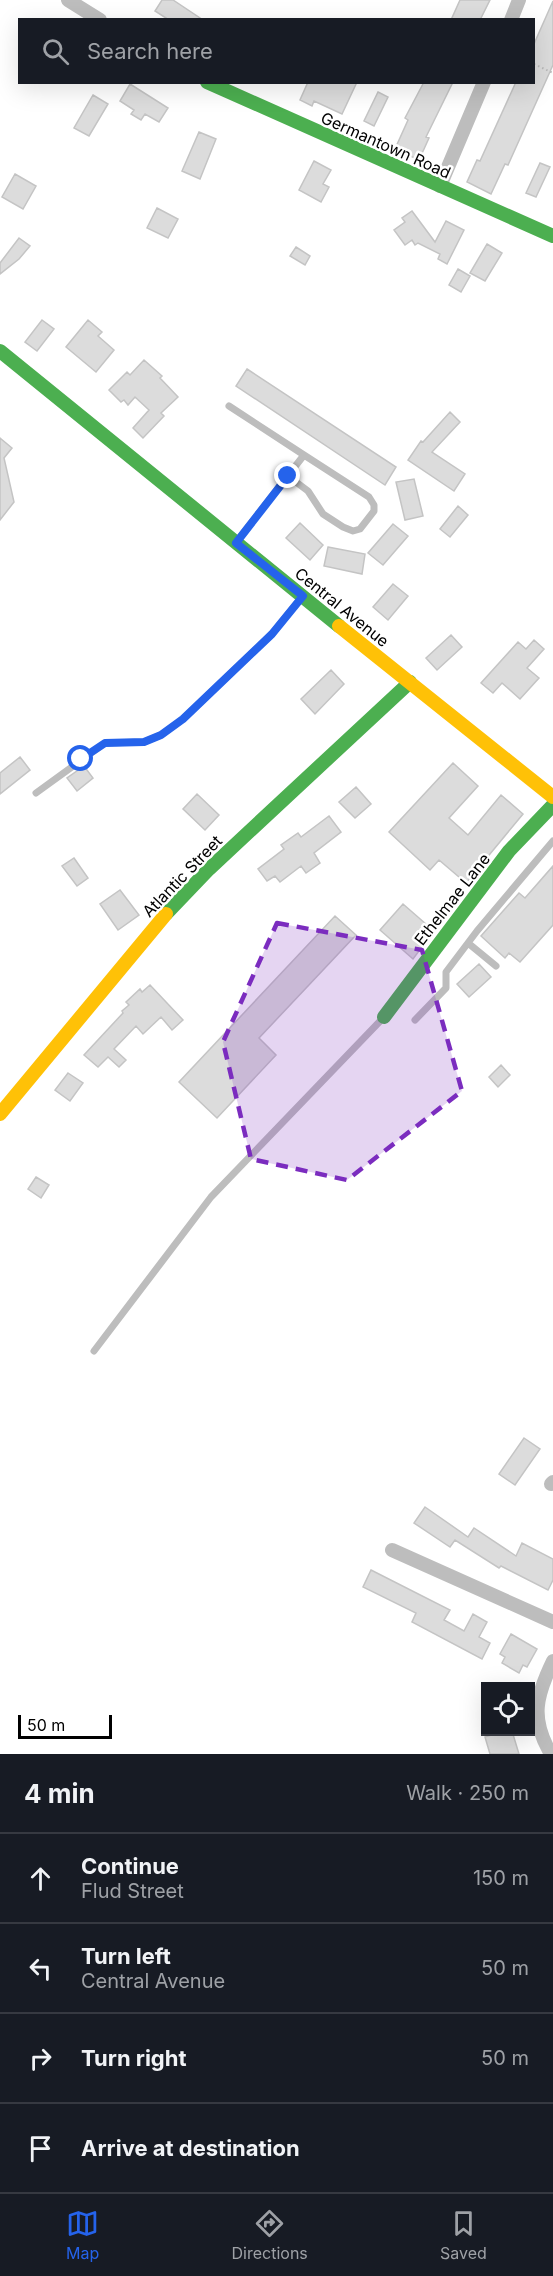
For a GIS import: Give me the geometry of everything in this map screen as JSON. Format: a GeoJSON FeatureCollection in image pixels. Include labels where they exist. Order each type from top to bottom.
{"type":"FeatureCollection","features":[{"type":"Feature","properties":{"kind":"street"},"geometry":{"type":"LineString","coordinates":[[68,0],[97,18]]}},
{"type":"Feature","properties":{"kind":"street"},"geometry":{"type":"LineString","coordinates":[[512,18],[519,0]]}},
{"type":"Feature","properties":{"kind":"street","name":"Germantown Road"},"geometry":{"type":"LineString","coordinates":[[211,84],[553,236]]}},
{"type":"Feature","properties":{"kind":"street"},"geometry":{"type":"LineString","coordinates":[[440,186],[483,84]]}},
{"type":"Feature","properties":{"kind":"street","name":"Central Avenue"},"geometry":{"type":"LineString","coordinates":[[0,351],[553,798]]}},
{"type":"Feature","properties":{"kind":"street","name":"Atlantic Street"},"geometry":{"type":"LineString","coordinates":[[0,1114],[170,909],[209,869],[410,682]]}},
{"type":"Feature","properties":{"kind":"street","name":"Ethelmae Lane"},"geometry":{"type":"LineString","coordinates":[[384,1017],[509,851],[553,805]]}},
{"type":"Feature","properties":{"kind":"street"},"geometry":{"type":"LineString","coordinates":[[392,1550],[553,1622]]}},
{"type":"Feature","properties":{"kind":"street"},"geometry":{"type":"LineString","coordinates":[[551,1754],[539,1728],[536,1712],[538,1696],[553,1661]]}},
{"type":"Feature","properties":{"kind":"lane"},"geometry":{"type":"LineString","coordinates":[[229,406],[369,497],[374,505],[374,511],[360,529],[353,531],[343,527],[323,514],[308,491],[288,476]]}},
{"type":"Feature","properties":{"kind":"lane"},"geometry":{"type":"LineString","coordinates":[[236,543],[304,455]]}},
{"type":"Feature","properties":{"kind":"lane"},"geometry":{"type":"LineString","coordinates":[[36,793],[105,743],[144,742],[161,735],[183,719],[272,634],[303,596]]}},
{"type":"Feature","properties":{"kind":"lane"},"geometry":{"type":"LineString","coordinates":[[415,1020],[446,987],[446,972],[468,943],[553,841]]}},
{"type":"Feature","properties":{"kind":"lane"},"geometry":{"type":"LineString","coordinates":[[468,943],[496,966]]}},
{"type":"Feature","properties":{"kind":"lane"},"geometry":{"type":"LineString","coordinates":[[94,1351],[211,1197],[384,1017]]}},
{"type":"Feature","properties":{"kind":"path"},"geometry":{"type":"LineString","coordinates":[[535,64],[553,73]]}},
{"type":"Feature","properties":{"kind":"highlighted area"},"geometry":{"type":"Polygon","coordinates":[[[277,923],[422,950],[462,1091],[347,1180],[251,1159],[223,1042],[277,923]]]}},
{"type":"Feature","properties":{"kind":"building"},"geometry":{"type":"Polygon","coordinates":[[[162,0],[173,0],[200,18],[166,18],[155,11],[162,0]]]}},
{"type":"Feature","properties":{"kind":"building"},"geometry":{"type":"Polygon","coordinates":[[[460,0],[490,0],[481,18],[452,18],[460,0]]]}},
{"type":"Feature","properties":{"kind":"building"},"geometry":{"type":"Polygon","coordinates":[[[553,1],[553,65],[508,165],[505,164],[491,194],[467,182],[477,160],[480,161],[515,84],[535,84],[535,42],[553,1]]]}},
{"type":"Feature","properties":{"kind":"building"},"geometry":{"type":"Polygon","coordinates":[[[130,84],[168,108],[159,122],[145,114],[141,120],[131,114],[134,110],[120,101],[130,84]]]}},
{"type":"Feature","properties":{"kind":"building"},"geometry":{"type":"Polygon","coordinates":[[[307,84],[356,84],[342,114],[314,101],[312,106],[300,100],[307,84]]]}},
{"type":"Feature","properties":{"kind":"building"},"geometry":{"type":"Polygon","coordinates":[[[423,84],[452,84],[426,137],[429,138],[419,160],[395,149],[408,120],[405,118],[423,84]]]}},
{"type":"Feature","properties":{"kind":"building"},"geometry":{"type":"Polygon","coordinates":[[[378,92],[388,97],[374,126],[364,121],[378,92]]]}},
{"type":"Feature","properties":{"kind":"building"},"geometry":{"type":"Polygon","coordinates":[[[93,95],[108,104],[89,136],[74,128],[93,95]]]}},
{"type":"Feature","properties":{"kind":"building"},"geometry":{"type":"Polygon","coordinates":[[[199,132],[216,139],[200,179],[182,171],[199,132]]]}},
{"type":"Feature","properties":{"kind":"building"},"geometry":{"type":"Polygon","coordinates":[[[314,161],[331,170],[323,184],[329,187],[321,202],[299,190],[314,161]]]}},
{"type":"Feature","properties":{"kind":"building"},"geometry":{"type":"Polygon","coordinates":[[[540,163],[550,167],[536,197],[526,193],[540,163]]]}},
{"type":"Feature","properties":{"kind":"building"},"geometry":{"type":"Polygon","coordinates":[[[15,174],[36,186],[23,209],[2,197],[15,174]]]}},
{"type":"Feature","properties":{"kind":"building"},"geometry":{"type":"Polygon","coordinates":[[[157,208],[178,219],[168,238],[147,228],[157,208]]]}},
{"type":"Feature","properties":{"kind":"building"},"geometry":{"type":"Polygon","coordinates":[[[412,211],[435,242],[446,221],[464,230],[447,264],[438,259],[440,254],[418,243],[415,245],[412,240],[405,245],[394,230],[405,222],[402,218],[412,211]]]}},
{"type":"Feature","properties":{"kind":"building"},"geometry":{"type":"Polygon","coordinates":[[[19,238],[30,246],[19,259],[0,274],[0,263],[19,238]]]}},
{"type":"Feature","properties":{"kind":"building"},"geometry":{"type":"Polygon","coordinates":[[[487,244],[502,253],[485,281],[470,273],[487,244]]]}},
{"type":"Feature","properties":{"kind":"building"},"geometry":{"type":"Polygon","coordinates":[[[296,247],[310,256],[305,265],[290,256],[296,247]]]}},
{"type":"Feature","properties":{"kind":"building"},"geometry":{"type":"Polygon","coordinates":[[[458,269],[470,276],[461,292],[449,285],[458,269]]]}},
{"type":"Feature","properties":{"kind":"building"},"geometry":{"type":"Polygon","coordinates":[[[42,320],[54,329],[37,351],[25,342],[42,320]]]}},
{"type":"Feature","properties":{"kind":"building"},"geometry":{"type":"Polygon","coordinates":[[[88,320],[102,332],[98,336],[114,350],[96,372],[66,347],[88,320]]]}},
{"type":"Feature","properties":{"kind":"building"},"geometry":{"type":"Polygon","coordinates":[[[144,360],[162,376],[160,378],[178,397],[161,413],[164,416],[143,438],[133,428],[149,410],[135,397],[128,405],[124,400],[121,402],[109,390],[127,372],[130,375],[144,360]]]}},
{"type":"Feature","properties":{"kind":"building"},"geometry":{"type":"Polygon","coordinates":[[[247,369],[396,467],[385,485],[236,386],[247,369]]]}},
{"type":"Feature","properties":{"kind":"building"},"geometry":{"type":"Polygon","coordinates":[[[450,412],[460,422],[432,452],[465,474],[454,491],[408,460],[421,441],[423,442],[450,412]]]}},
{"type":"Feature","properties":{"kind":"building"},"geometry":{"type":"Polygon","coordinates":[[[0,438],[12,448],[4,458],[14,502],[0,520],[0,438]]]}},
{"type":"Feature","properties":{"kind":"building"},"geometry":{"type":"Polygon","coordinates":[[[414,479],[423,516],[405,520],[396,482],[414,479]]]}},
{"type":"Feature","properties":{"kind":"building"},"geometry":{"type":"Polygon","coordinates":[[[458,506],[468,515],[450,537],[440,529],[458,506]]]}},
{"type":"Feature","properties":{"kind":"building"},"geometry":{"type":"Polygon","coordinates":[[[300,523],[323,545],[310,560],[286,538],[300,523]]]}},
{"type":"Feature","properties":{"kind":"building"},"geometry":{"type":"Polygon","coordinates":[[[393,524],[408,536],[383,565],[368,553],[393,524]]]}},
{"type":"Feature","properties":{"kind":"building"},"geometry":{"type":"Polygon","coordinates":[[[328,547],[365,554],[362,574],[324,566],[328,547]]]}},
{"type":"Feature","properties":{"kind":"building"},"geometry":{"type":"Polygon","coordinates":[[[393,584],[408,596],[388,620],[373,607],[393,584]]]}},
{"type":"Feature","properties":{"kind":"building"},"geometry":{"type":"Polygon","coordinates":[[[451,635],[462,647],[437,670],[426,658],[451,635]]]}},
{"type":"Feature","properties":{"kind":"building"},"geometry":{"type":"Polygon","coordinates":[[[534,640],[544,649],[527,668],[539,678],[520,699],[502,683],[493,693],[481,683],[518,642],[526,649],[534,640]]]}},
{"type":"Feature","properties":{"kind":"building"},"geometry":{"type":"Polygon","coordinates":[[[331,670],[344,684],[315,714],[301,699],[331,670]]]}},
{"type":"Feature","properties":{"kind":"building"},"geometry":{"type":"Polygon","coordinates":[[[20,757],[30,770],[0,794],[0,773],[20,757]]]}},
{"type":"Feature","properties":{"kind":"building"},"geometry":{"type":"Polygon","coordinates":[[[453,763],[478,786],[449,818],[468,835],[501,795],[523,814],[466,883],[439,860],[430,870],[389,832],[453,763]]]}},
{"type":"Feature","properties":{"kind":"building"},"geometry":{"type":"Polygon","coordinates":[[[84,766],[93,778],[77,791],[67,778],[84,766]]]}},
{"type":"Feature","properties":{"kind":"building"},"geometry":{"type":"Polygon","coordinates":[[[356,787],[371,804],[355,818],[339,802],[356,787]]]}},
{"type":"Feature","properties":{"kind":"building"},"geometry":{"type":"Polygon","coordinates":[[[197,794],[219,815],[205,830],[183,809],[197,794]]]}},
{"type":"Feature","properties":{"kind":"building"},"geometry":{"type":"Polygon","coordinates":[[[329,816],[341,832],[314,853],[320,863],[306,873],[301,866],[280,882],[275,876],[267,881],[258,869],[284,849],[281,845],[298,833],[301,837],[329,816]]]}},
{"type":"Feature","properties":{"kind":"building"},"geometry":{"type":"Polygon","coordinates":[[[74,858],[88,878],[77,886],[62,866],[74,858]]]}},
{"type":"Feature","properties":{"kind":"building"},"geometry":{"type":"Polygon","coordinates":[[[553,866],[553,925],[520,962],[509,953],[505,958],[481,936],[519,893],[525,898],[553,866]]]}},
{"type":"Feature","properties":{"kind":"building"},"geometry":{"type":"Polygon","coordinates":[[[120,890],[139,915],[118,930],[100,904],[120,890]]]}},
{"type":"Feature","properties":{"kind":"building"},"geometry":{"type":"Polygon","coordinates":[[[403,904],[434,931],[413,959],[380,930],[403,904]]]}},
{"type":"Feature","properties":{"kind":"building"},"geometry":{"type":"Polygon","coordinates":[[[335,916],[356,935],[259,1038],[276,1055],[217,1118],[179,1082],[335,916]]]}},
{"type":"Feature","properties":{"kind":"building"},"geometry":{"type":"Polygon","coordinates":[[[479,964],[491,977],[469,997],[457,984],[479,964]]]}},
{"type":"Feature","properties":{"kind":"building"},"geometry":{"type":"Polygon","coordinates":[[[150,985],[183,1020],[172,1030],[161,1017],[143,1034],[136,1026],[114,1049],[126,1060],[119,1067],[108,1057],[98,1067],[84,1055],[123,1013],[122,1011],[129,1005],[126,1002],[140,989],[142,992],[150,985]]]}},
{"type":"Feature","properties":{"kind":"building"},"geometry":{"type":"Polygon","coordinates":[[[501,1065],[510,1075],[498,1087],[489,1077],[501,1065]]]}},
{"type":"Feature","properties":{"kind":"building"},"geometry":{"type":"Polygon","coordinates":[[[68,1073],[83,1083],[70,1101],[55,1090],[68,1073]]]}},
{"type":"Feature","properties":{"kind":"building"},"geometry":{"type":"Polygon","coordinates":[[[36,1177],[49,1185],[41,1198],[28,1189],[36,1177]]]}},
{"type":"Feature","properties":{"kind":"building"},"geometry":{"type":"Polygon","coordinates":[[[524,1438],[540,1449],[515,1485],[499,1474],[524,1438]]]}},
{"type":"Feature","properties":{"kind":"building"},"geometry":{"type":"Polygon","coordinates":[[[425,1507],[468,1537],[474,1528],[516,1556],[522,1543],[553,1559],[553,1580],[548,1590],[501,1566],[499,1568],[455,1540],[450,1547],[414,1523],[425,1507]]]}},
{"type":"Feature","properties":{"kind":"building"},"geometry":{"type":"Polygon","coordinates":[[[371,1570],[450,1610],[444,1620],[464,1631],[473,1614],[487,1622],[479,1637],[490,1643],[482,1659],[412,1622],[416,1613],[363,1587],[371,1570]]]}},
{"type":"Feature","properties":{"kind":"building"},"geometry":{"type":"Polygon","coordinates":[[[511,1634],[537,1649],[527,1667],[523,1665],[519,1673],[502,1663],[505,1657],[500,1654],[511,1634]]]}},
{"type":"Feature","properties":{"kind":"building"},"geometry":{"type":"Polygon","coordinates":[[[514,1736],[519,1754],[490,1754],[485,1737],[514,1736]]]}},
{"type":"Feature","properties":{"kind":"traffic: fast"},"geometry":{"type":"LineString","coordinates":[[211,84],[553,236]]}},
{"type":"Feature","properties":{"kind":"traffic: fast"},"geometry":{"type":"LineString","coordinates":[[0,351],[339,626]]}},
{"type":"Feature","properties":{"kind":"traffic: fast"},"geometry":{"type":"LineString","coordinates":[[166,914],[209,869],[410,682]]}},
{"type":"Feature","properties":{"kind":"traffic: fast"},"geometry":{"type":"LineString","coordinates":[[384,1017],[509,851],[553,805]]}},
{"type":"Feature","properties":{"kind":"traffic: slow"},"geometry":{"type":"LineString","coordinates":[[339,626],[553,797]]}},
{"type":"Feature","properties":{"kind":"traffic: slow"},"geometry":{"type":"LineString","coordinates":[[0,1114],[166,914]]}},
{"type":"Feature","properties":{"kind":"route"},"geometry":{"type":"LineString","coordinates":[[81,759],[105,743],[144,742],[161,735],[183,719],[272,634],[303,596],[236,543],[288,476]]}}]}
